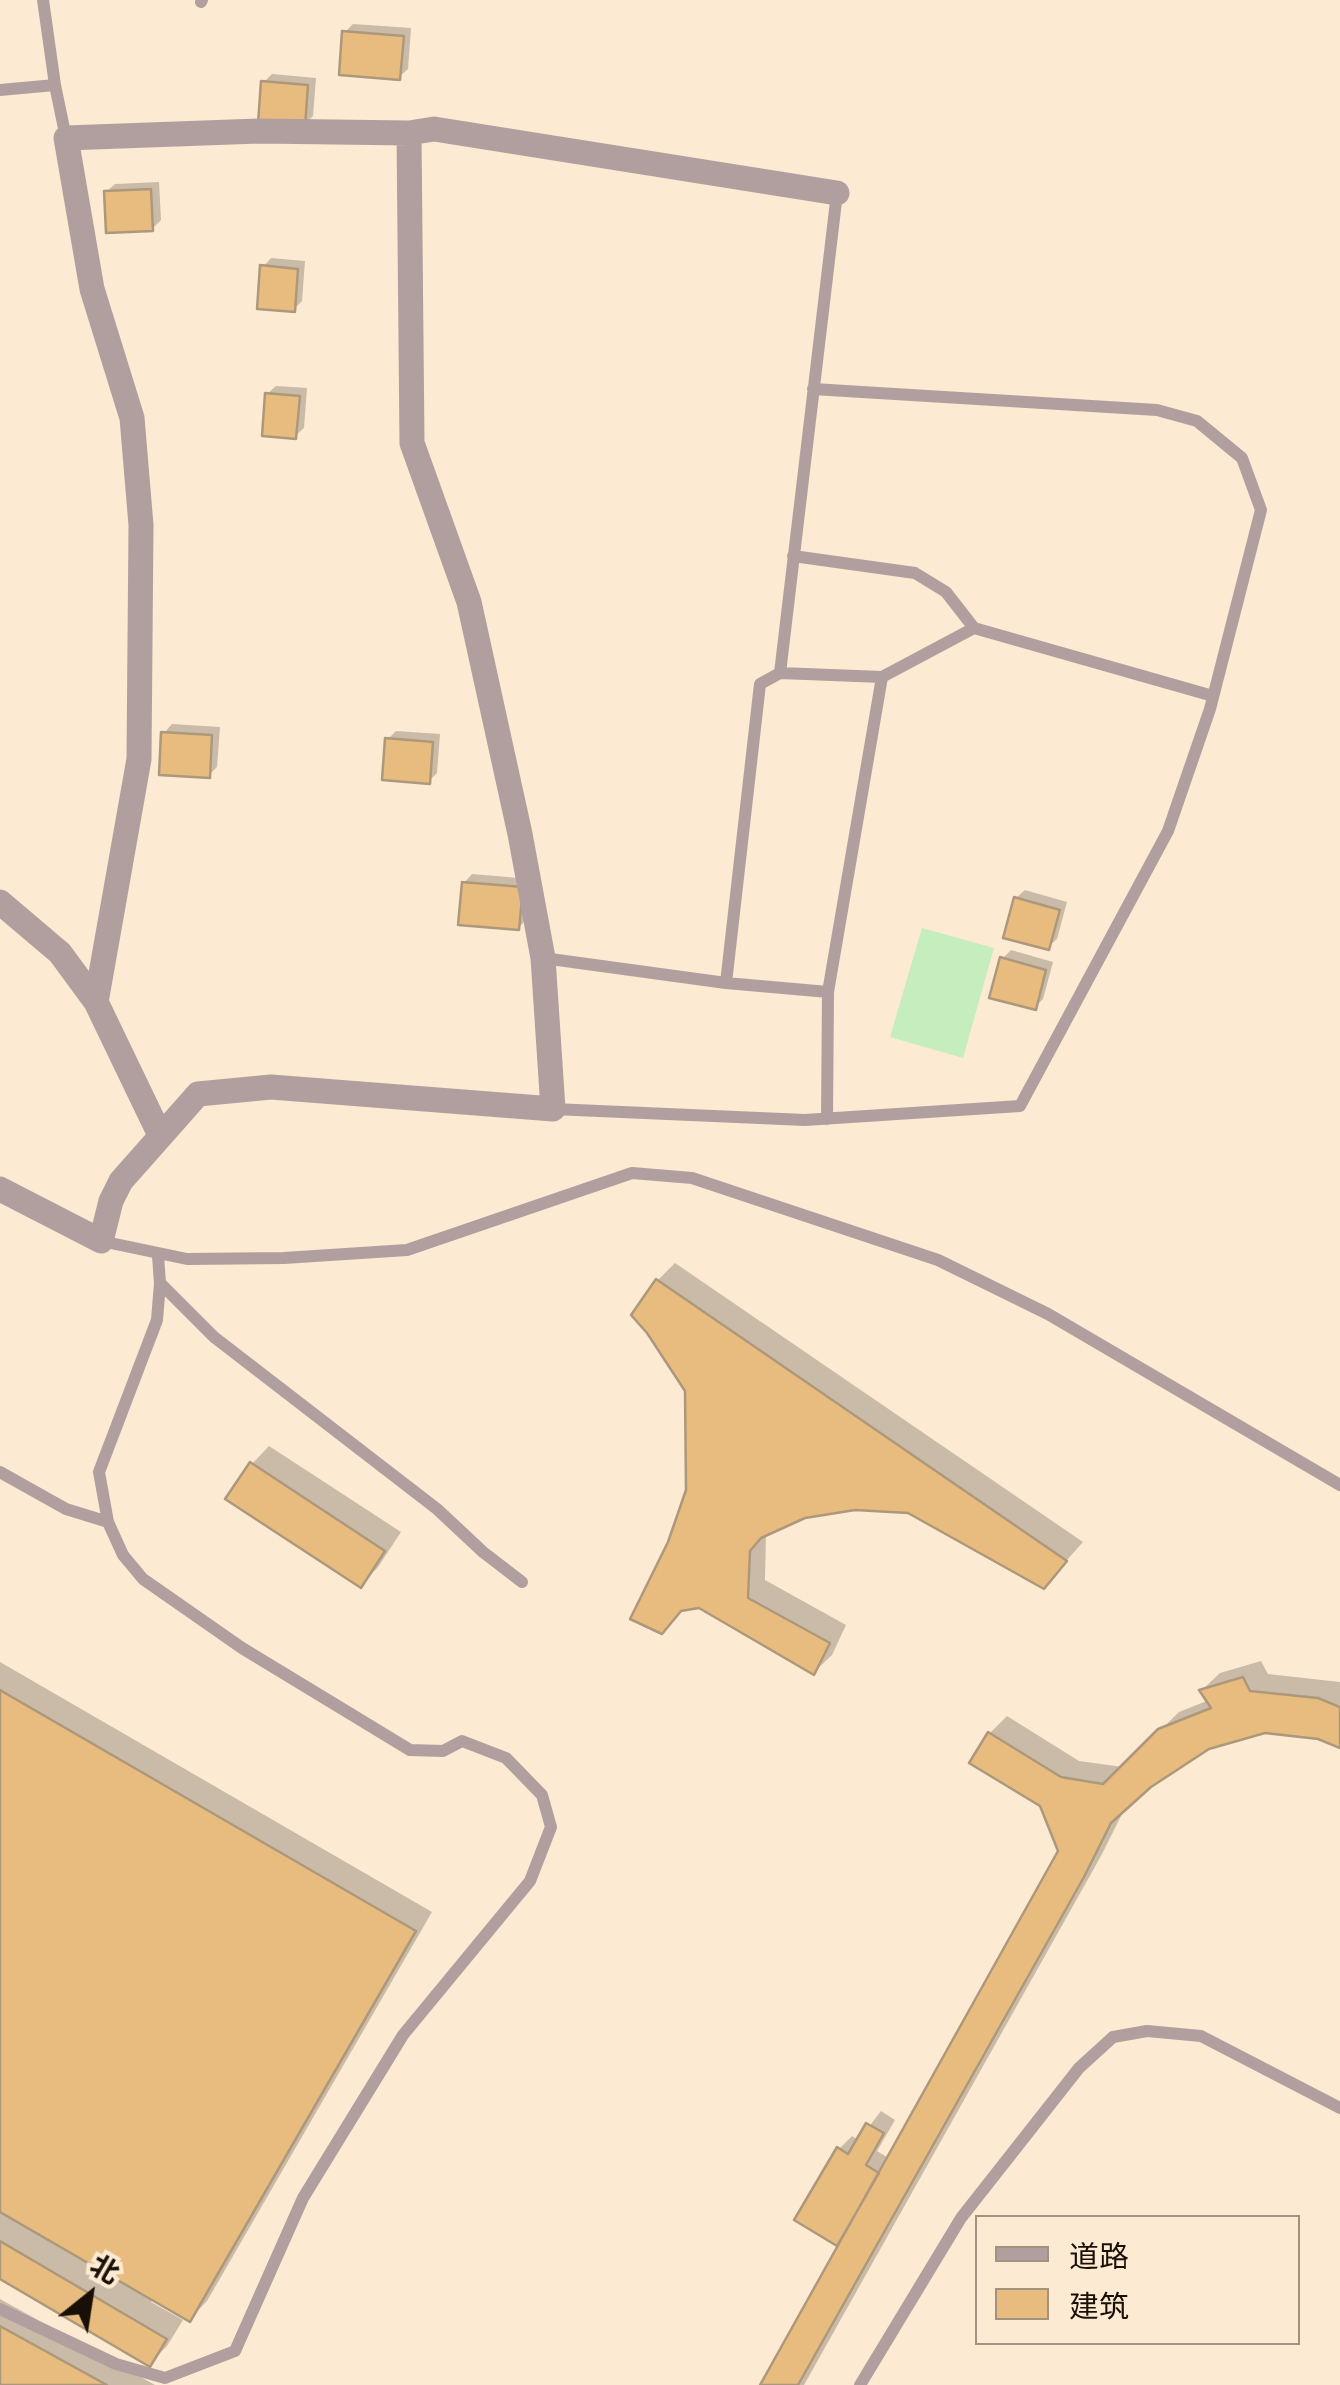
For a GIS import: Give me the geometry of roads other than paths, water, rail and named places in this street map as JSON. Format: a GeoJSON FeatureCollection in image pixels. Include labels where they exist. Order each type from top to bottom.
{"type":"FeatureCollection","features":[{"type":"Feature","properties":{"kind":"street"},"geometry":{"type":"LineString","coordinates":[[96,1002],[139,759],[141,525],[132,418],[92,289],[66,138],[434,130],[837,193]]}},
{"type":"Feature","properties":{"kind":"street"},"geometry":{"type":"LineString","coordinates":[[0,1189],[101,1241],[111,1201],[121,1181],[198,1094],[270,1088],[552,1109],[543,958],[520,834],[469,602],[412,443],[409,133]]}},
{"type":"Feature","properties":{"kind":"street"},"geometry":{"type":"LineString","coordinates":[[0,902],[60,953],[96,1002],[155,1141]]}},
{"type":"Feature","properties":{"kind":"lane"},"geometry":{"type":"LineString","coordinates":[[43,0],[66,138]]}},
{"type":"Feature","properties":{"kind":"lane"},"geometry":{"type":"LineString","coordinates":[[0,90],[55,85]]}},
{"type":"Feature","properties":{"kind":"lane"},"geometry":{"type":"LineString","coordinates":[[780,673],[837,193]]}},
{"type":"Feature","properties":{"kind":"lane"},"geometry":{"type":"LineString","coordinates":[[552,1109],[805,1120],[1020,1106],[1168,831],[1213,696],[1261,510],[1242,458],[1196,421],[1156,410],[813,389]]}},
{"type":"Feature","properties":{"kind":"lane"},"geometry":{"type":"LineString","coordinates":[[793,556],[915,574],[946,592],[974,628],[1213,696]]}},
{"type":"Feature","properties":{"kind":"lane"},"geometry":{"type":"LineString","coordinates":[[726,983],[760,684],[780,673],[882,677],[974,628]]}},
{"type":"Feature","properties":{"kind":"lane"},"geometry":{"type":"LineString","coordinates":[[827,1119],[828,992],[882,677]]}},
{"type":"Feature","properties":{"kind":"lane"},"geometry":{"type":"LineString","coordinates":[[543,958],[726,983],[828,992]]}},
{"type":"Feature","properties":{"kind":"lane"},"geometry":{"type":"LineString","coordinates":[[101,1241],[158,1256],[187,1259],[407,1250],[632,1173],[692,1178],[938,1260],[1048,1314],[1340,1485]]}},
{"type":"Feature","properties":{"kind":"lane"},"geometry":{"type":"LineString","coordinates":[[0,2309],[116,2364],[165,2378],[236,2351],[302,2198],[403,2035],[530,1881],[551,1826],[542,1795],[506,1758],[462,1741],[443,1751],[410,1750],[242,1648],[142,1579],[122,1555],[108,1522],[99,1472],[157,1320],[158,1256]]}},
{"type":"Feature","properties":{"kind":"lane"},"geometry":{"type":"LineString","coordinates":[[160,1283],[214,1337],[436,1509],[522,1582]]}},
{"type":"Feature","properties":{"kind":"lane"},"geometry":{"type":"LineString","coordinates":[[0,1472],[66,1509],[108,1522]]}},
{"type":"Feature","properties":{"kind":"lane"},"geometry":{"type":"LineString","coordinates":[[860,2385],[961,2218],[1079,2068],[1112,2037],[1147,2031],[1201,2036],[1340,2108]]}}]}
